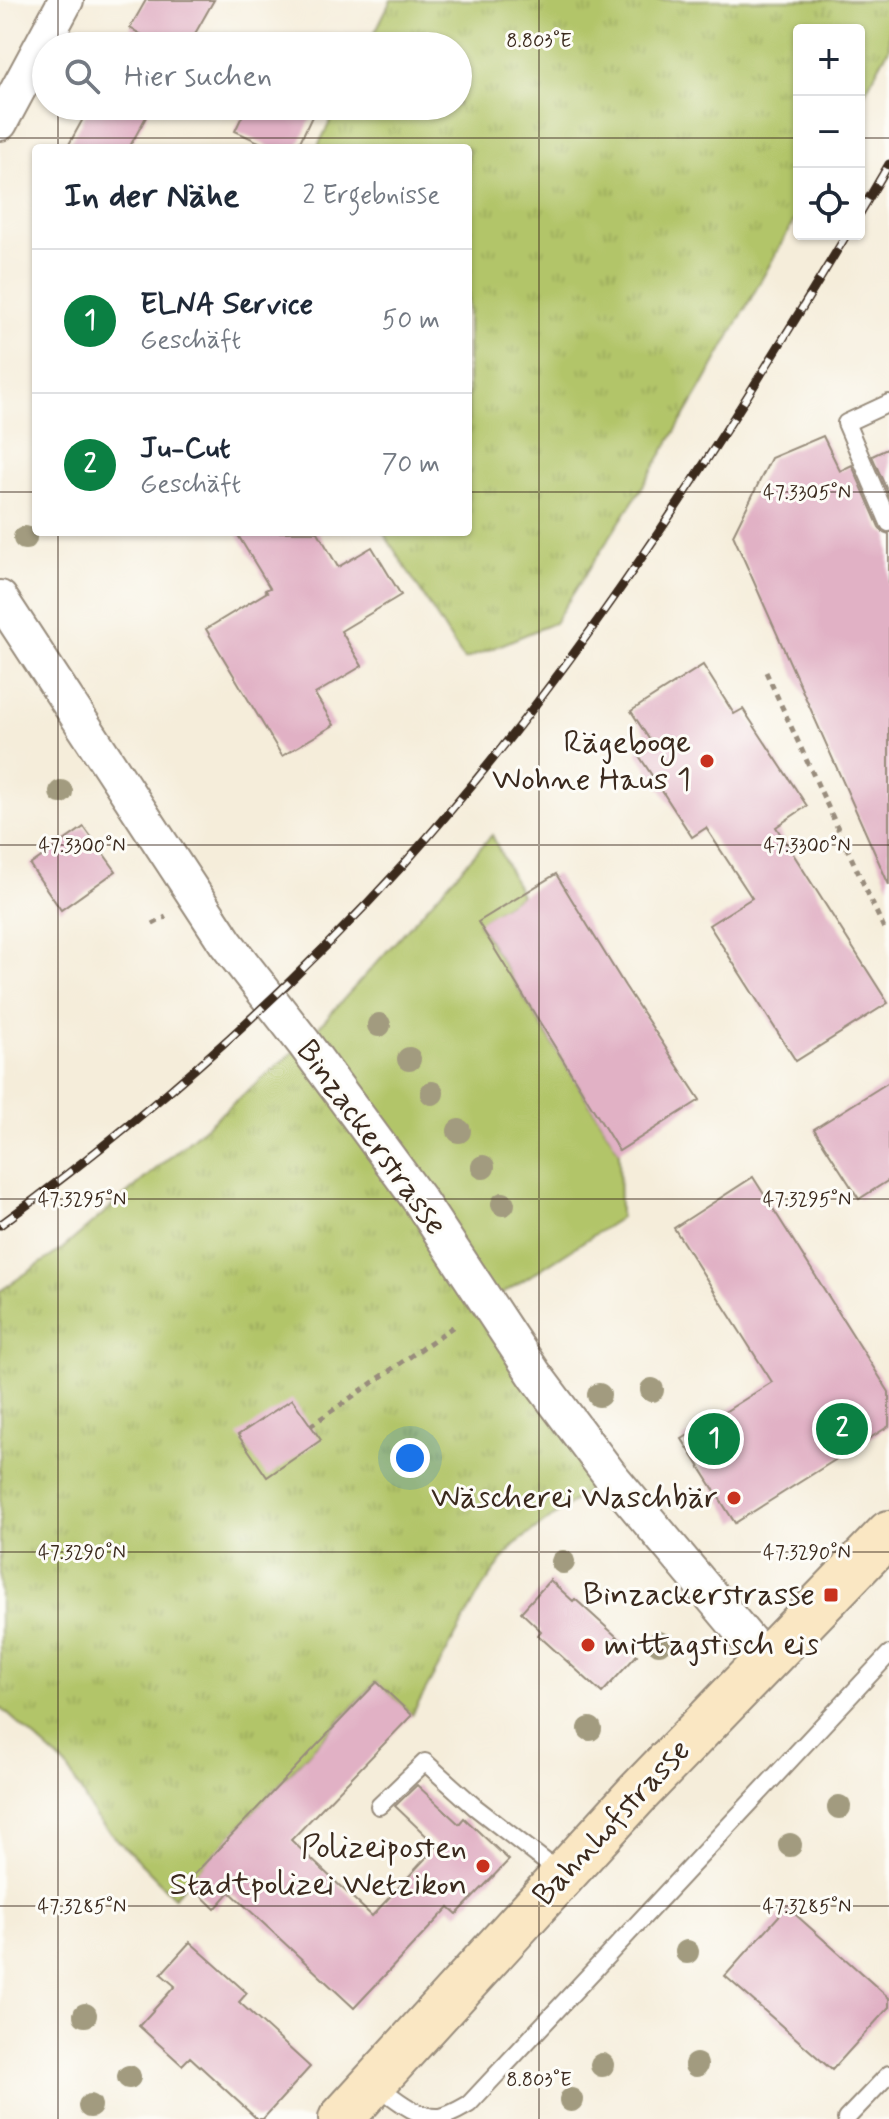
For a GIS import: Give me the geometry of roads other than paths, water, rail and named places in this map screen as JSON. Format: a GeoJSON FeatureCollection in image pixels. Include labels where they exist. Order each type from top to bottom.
{"type":"FeatureCollection","features":[{"type":"Feature","properties":{"kind":"main road","name":"Bahnhofstrasse"},"geometry":{"type":"LineString","coordinates":[[341,2119],[636,1795],[889,1533]]}},
{"type":"Feature","properties":{"kind":"street"},"geometry":{"type":"LineString","coordinates":[[49,32],[66,0]]}},
{"type":"Feature","properties":{"kind":"street"},"geometry":{"type":"LineString","coordinates":[[0,123],[32,63]]}},
{"type":"Feature","properties":{"kind":"street","name":"Binzackerstrasse"},"geometry":{"type":"LineString","coordinates":[[0,598],[226,943],[420,1201],[535,1375],[610,1475],[766,1661]]}},
{"type":"Feature","properties":{"kind":"lane"},"geometry":{"type":"LineString","coordinates":[[889,403],[846,423],[889,523]]}},
{"type":"Feature","properties":{"kind":"lane"},"geometry":{"type":"LineString","coordinates":[[372,2082],[427,2117],[441,2117],[469,2104],[889,1654]]}},
{"type":"Feature","properties":{"kind":"lane"},"geometry":{"type":"LineString","coordinates":[[379,1806],[425,1762],[475,1807],[563,1875]]}},
{"type":"Feature","properties":{"kind":"lane"},"geometry":{"type":"LineString","coordinates":[[846,2119],[889,2074]]}},
{"type":"Feature","properties":{"kind":"railway"},"geometry":{"type":"LineString","coordinates":[[865,205],[889,164]]}},
{"type":"Feature","properties":{"kind":"railway"},"geometry":{"type":"LineString","coordinates":[[0,1225],[160,1099],[260,1010],[357,915],[466,792],[526,717],[640,560],[746,398],[843,240]]}},
{"type":"Feature","properties":{"kind":"place","name":"Rägeboge Wohne Haus 1"},"geometry":{"type":"Point","coordinates":[707,761]}},
{"type":"Feature","properties":{"kind":"place","name":"Ju-Cut"},"geometry":{"type":"Point","coordinates":[842,1429]}},
{"type":"Feature","properties":{"kind":"place","name":"ELNA Service"},"geometry":{"type":"Point","coordinates":[714,1439]}},
{"type":"Feature","properties":{"kind":"place","name":"Wäscherei Waschbär"},"geometry":{"type":"Point","coordinates":[734,1498]}},
{"type":"Feature","properties":{"kind":"place","name":"Binzackerstrasse"},"geometry":{"type":"Point","coordinates":[831,1595]}},
{"type":"Feature","properties":{"kind":"place","name":"mittagstisch eis"},"geometry":{"type":"Point","coordinates":[588,1645]}},
{"type":"Feature","properties":{"kind":"place","name":"Polizeiposten Stadtpolizei Wetzikon"},"geometry":{"type":"Point","coordinates":[483,1866]}}]}
